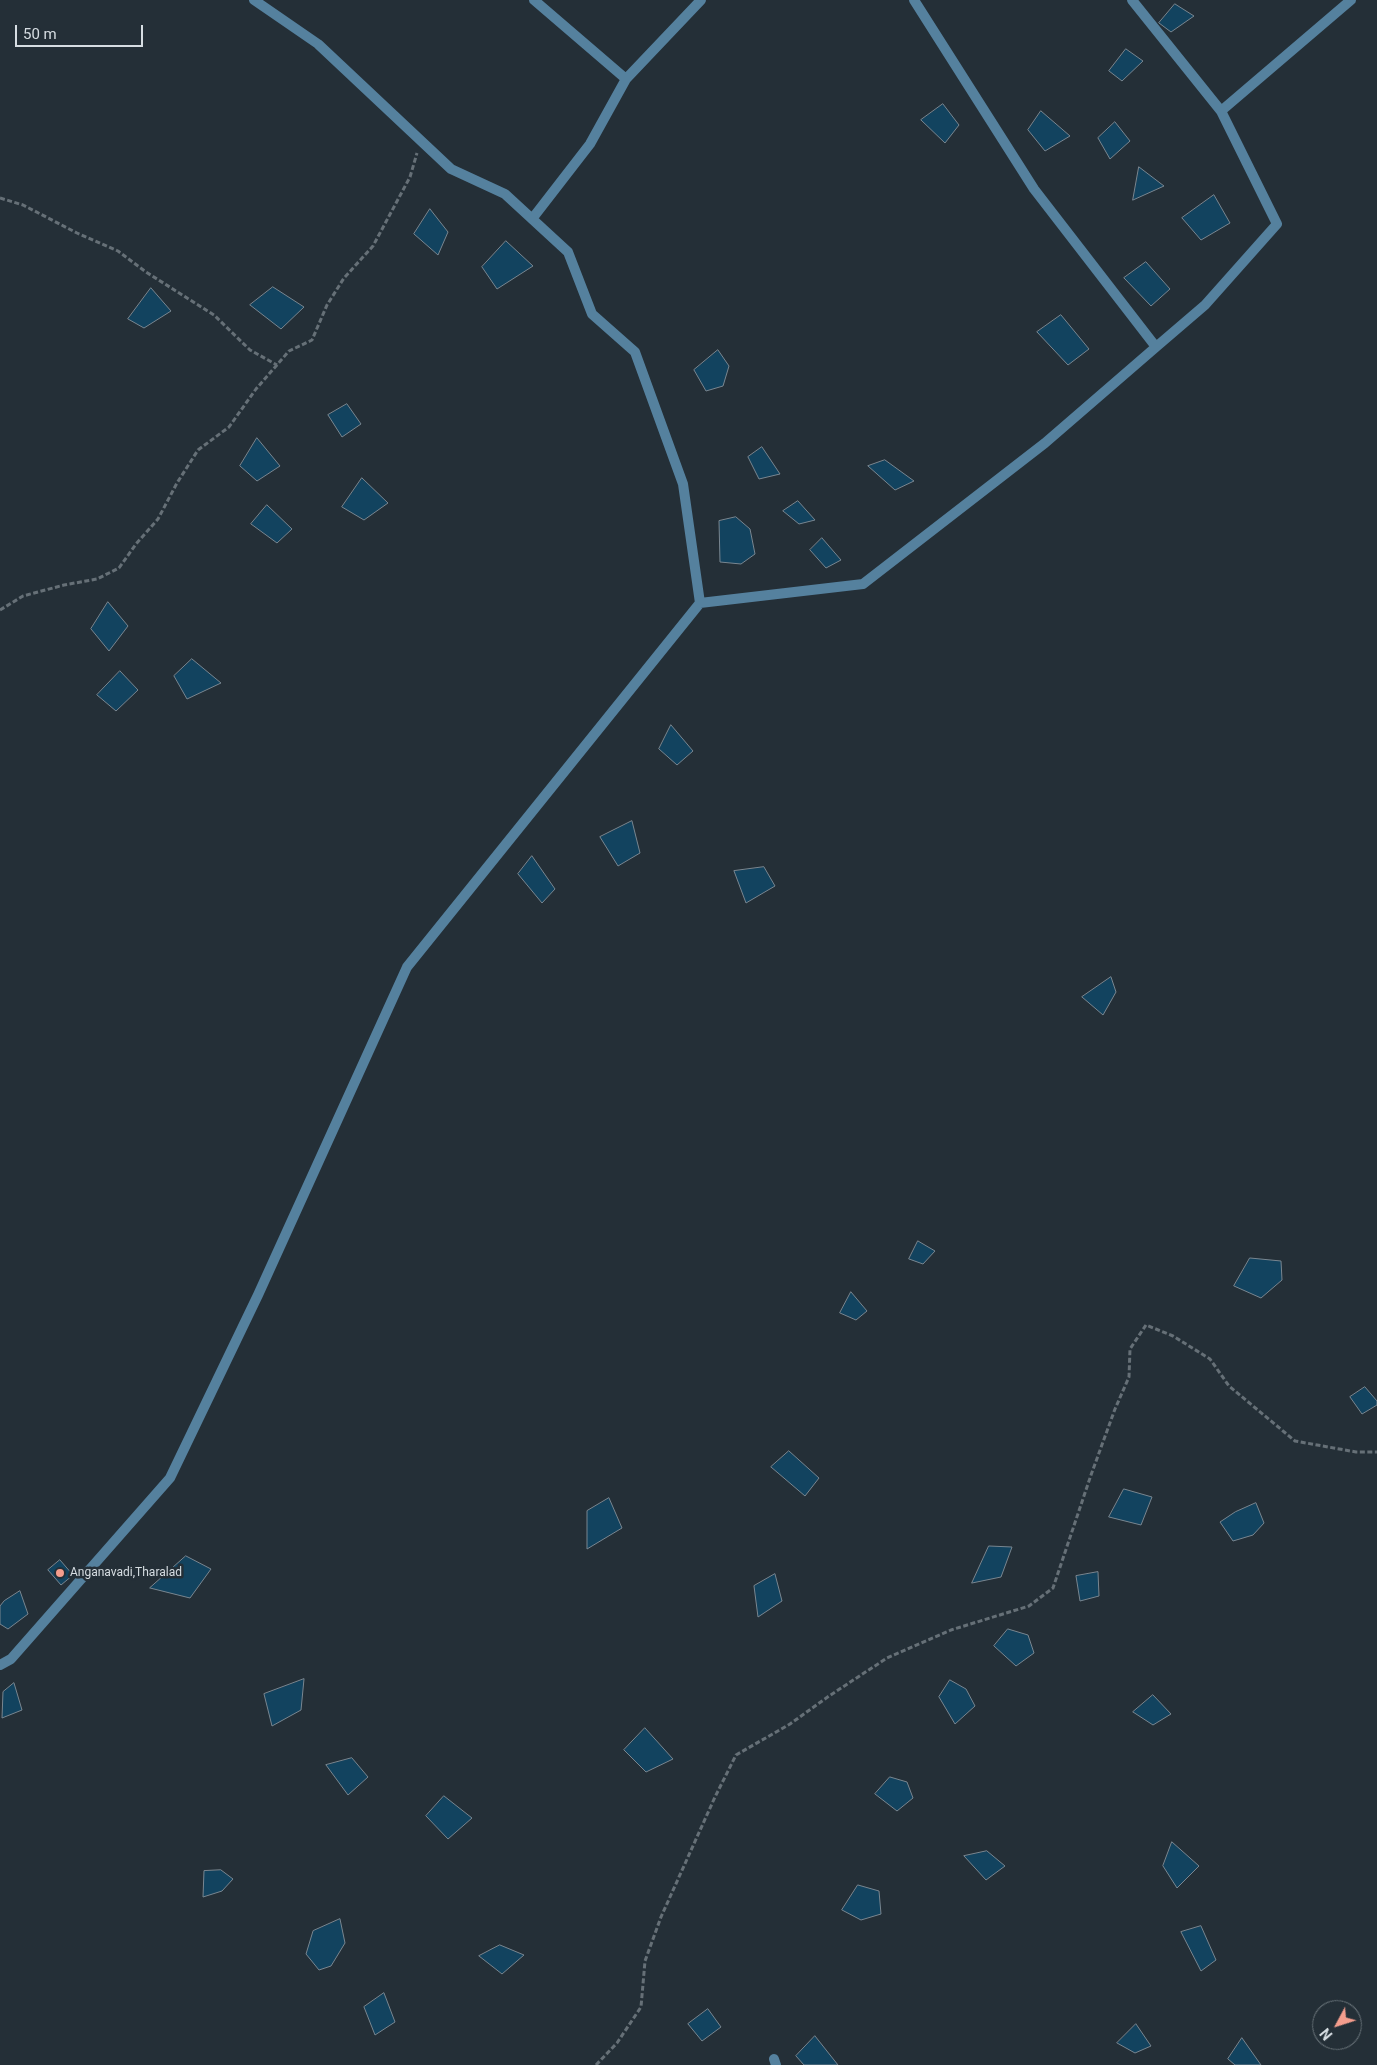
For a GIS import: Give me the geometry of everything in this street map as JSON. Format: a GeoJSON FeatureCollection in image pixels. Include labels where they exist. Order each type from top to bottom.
{"type":"FeatureCollection","features":[{"type":"Feature","properties":{"kind":"street"},"geometry":{"type":"LineString","coordinates":[[254,0],[318,44],[451,169],[505,194],[568,252],[592,314],[634,352],[683,484],[700,602]]}},
{"type":"Feature","properties":{"kind":"street"},"geometry":{"type":"LineString","coordinates":[[534,0],[626,79]]}},
{"type":"Feature","properties":{"kind":"street"},"geometry":{"type":"LineString","coordinates":[[532,219],[590,144],[626,79],[701,0]]}},
{"type":"Feature","properties":{"kind":"street"},"geometry":{"type":"LineString","coordinates":[[914,0],[1034,189],[1156,346]]}},
{"type":"Feature","properties":{"kind":"street"},"geometry":{"type":"LineString","coordinates":[[0,1665],[11,1659],[170,1478],[258,1295],[407,966],[700,602],[863,584],[1045,443],[1205,305],[1277,224],[1221,111],[1132,0]]}},
{"type":"Feature","properties":{"kind":"street"},"geometry":{"type":"LineString","coordinates":[[1221,111],[1351,0]]}},
{"type":"Feature","properties":{"kind":"path"},"geometry":{"type":"LineString","coordinates":[[0,610],[23,596],[64,585],[97,579],[119,568],[136,544],[158,519],[177,483],[198,450],[229,427],[256,390],[289,352],[312,340],[328,305],[344,278],[373,246],[410,177],[421,141]]}},
{"type":"Feature","properties":{"kind":"path"},"geometry":{"type":"LineString","coordinates":[[0,198],[23,206],[76,233],[118,251],[146,272],[214,315],[250,350],[277,365]]}},
{"type":"Feature","properties":{"kind":"path"},"geometry":{"type":"LineString","coordinates":[[596,2065],[617,2043],[641,2007],[645,1961],[661,1917],[736,1755],[790,1724],[887,1658],[951,1630],[1029,1606],[1052,1588],[1090,1475],[1129,1377],[1130,1349],[1146,1324],[1173,1336],[1210,1359],[1229,1386],[1295,1441],[1356,1452],[1377,1452]]}},
{"type":"Feature","properties":{"kind":"building"},"geometry":{"type":"Polygon","coordinates":[[[1175,4],[1194,16],[1171,32],[1159,23],[1175,4]]]}},
{"type":"Feature","properties":{"kind":"building"},"geometry":{"type":"Polygon","coordinates":[[[1126,49],[1143,61],[1122,81],[1109,71],[1126,49]]]}},
{"type":"Feature","properties":{"kind":"building"},"geometry":{"type":"Polygon","coordinates":[[[943,104],[959,125],[945,143],[921,120],[943,104]]]}},
{"type":"Feature","properties":{"kind":"building"},"geometry":{"type":"Polygon","coordinates":[[[1041,111],[1070,136],[1045,151],[1028,130],[1041,111]]]}},
{"type":"Feature","properties":{"kind":"building"},"geometry":{"type":"Polygon","coordinates":[[[1115,122],[1130,141],[1110,159],[1098,138],[1115,122]]]}},
{"type":"Feature","properties":{"kind":"building"},"geometry":{"type":"Polygon","coordinates":[[[1139,167],[1164,186],[1133,200],[1139,167]]]}},
{"type":"Feature","properties":{"kind":"building"},"geometry":{"type":"Polygon","coordinates":[[[1214,195],[1230,223],[1201,240],[1182,218],[1214,195]]]}},
{"type":"Feature","properties":{"kind":"building"},"geometry":{"type":"Polygon","coordinates":[[[430,209],[448,232],[438,255],[414,234],[430,209]]]}},
{"type":"Feature","properties":{"kind":"building"},"geometry":{"type":"Polygon","coordinates":[[[506,241],[533,266],[497,289],[482,267],[506,241]]]}},
{"type":"Feature","properties":{"kind":"building"},"geometry":{"type":"Polygon","coordinates":[[[1146,262],[1170,289],[1151,306],[1124,278],[1146,262]]]}},
{"type":"Feature","properties":{"kind":"building"},"geometry":{"type":"Polygon","coordinates":[[[273,287],[304,307],[281,329],[250,305],[273,287]]]}},
{"type":"Feature","properties":{"kind":"building"},"geometry":{"type":"Polygon","coordinates":[[[151,288],[171,311],[144,328],[128,319],[151,288]]]}},
{"type":"Feature","properties":{"kind":"building"},"geometry":{"type":"Polygon","coordinates":[[[1061,315],[1089,349],[1068,365],[1037,332],[1061,315]]]}},
{"type":"Feature","properties":{"kind":"building"},"geometry":{"type":"Polygon","coordinates":[[[718,350],[729,366],[723,386],[706,391],[694,370],[718,350]]]}},
{"type":"Feature","properties":{"kind":"building"},"geometry":{"type":"Polygon","coordinates":[[[347,404],[361,424],[342,437],[328,415],[347,404]]]}},
{"type":"Feature","properties":{"kind":"building"},"geometry":{"type":"Polygon","coordinates":[[[257,438],[280,466],[257,481],[240,466],[257,438]]]}},
{"type":"Feature","properties":{"kind":"building"},"geometry":{"type":"Polygon","coordinates":[[[762,447],[780,474],[759,479],[748,457],[762,447]]]}},
{"type":"Feature","properties":{"kind":"building"},"geometry":{"type":"Polygon","coordinates":[[[885,460],[914,481],[895,490],[868,466],[885,460]]]}},
{"type":"Feature","properties":{"kind":"building"},"geometry":{"type":"Polygon","coordinates":[[[362,478],[388,503],[364,520],[342,507],[362,478]]]}},
{"type":"Feature","properties":{"kind":"building"},"geometry":{"type":"Polygon","coordinates":[[[798,501],[815,520],[799,524],[783,511],[798,501]]]}},
{"type":"Feature","properties":{"kind":"building"},"geometry":{"type":"Polygon","coordinates":[[[267,505],[292,529],[277,543],[251,524],[267,505]]]}},
{"type":"Feature","properties":{"kind":"building"},"geometry":{"type":"Polygon","coordinates":[[[736,517],[750,529],[755,554],[741,564],[720,562],[719,521],[736,517]]]}},
{"type":"Feature","properties":{"kind":"building"},"geometry":{"type":"Polygon","coordinates":[[[822,538],[841,560],[826,568],[810,550],[822,538]]]}},
{"type":"Feature","properties":{"kind":"building"},"geometry":{"type":"Polygon","coordinates":[[[108,602],[128,626],[109,651],[91,629],[108,602]]]}},
{"type":"Feature","properties":{"kind":"building"},"geometry":{"type":"Polygon","coordinates":[[[192,659],[221,683],[187,699],[174,676],[192,659]]]}},
{"type":"Feature","properties":{"kind":"building"},"geometry":{"type":"Polygon","coordinates":[[[120,671],[138,690],[116,711],[97,695],[120,671]]]}},
{"type":"Feature","properties":{"kind":"building"},"geometry":{"type":"Polygon","coordinates":[[[671,725],[693,751],[677,765],[659,749],[671,725]]]}},
{"type":"Feature","properties":{"kind":"building"},"geometry":{"type":"Polygon","coordinates":[[[632,821],[640,853],[618,866],[600,837],[632,821]]]}},
{"type":"Feature","properties":{"kind":"building"},"geometry":{"type":"Polygon","coordinates":[[[532,856],[555,889],[542,903],[518,874],[532,856]]]}},
{"type":"Feature","properties":{"kind":"building"},"geometry":{"type":"Polygon","coordinates":[[[764,867],[775,886],[746,903],[734,871],[764,867]]]}},
{"type":"Feature","properties":{"kind":"building"},"geometry":{"type":"Polygon","coordinates":[[[1111,977],[1116,992],[1103,1015],[1082,997],[1111,977]]]}},
{"type":"Feature","properties":{"kind":"building"},"geometry":{"type":"Polygon","coordinates":[[[918,1241],[935,1251],[923,1264],[909,1259],[918,1241]]]}},
{"type":"Feature","properties":{"kind":"building"},"geometry":{"type":"Polygon","coordinates":[[[1250,1258],[1281,1261],[1282,1280],[1261,1298],[1234,1286],[1250,1258]]]}},
{"type":"Feature","properties":{"kind":"building"},"geometry":{"type":"Polygon","coordinates":[[[851,1292],[867,1311],[856,1320],[840,1313],[851,1292]]]}},
{"type":"Feature","properties":{"kind":"building"},"geometry":{"type":"Polygon","coordinates":[[[1365,1387],[1377,1401],[1377,1405],[1362,1414],[1350,1397],[1365,1387]]]}},
{"type":"Feature","properties":{"kind":"building"},"geometry":{"type":"Polygon","coordinates":[[[789,1451],[819,1478],[805,1496],[771,1467],[789,1451]]]}},
{"type":"Feature","properties":{"kind":"building"},"geometry":{"type":"Polygon","coordinates":[[[1124,1489],[1152,1497],[1141,1525],[1109,1517],[1124,1489]]]}},
{"type":"Feature","properties":{"kind":"building"},"geometry":{"type":"Polygon","coordinates":[[[609,1498],[622,1528],[587,1549],[587,1511],[609,1498]]]}},
{"type":"Feature","properties":{"kind":"building"},"geometry":{"type":"Polygon","coordinates":[[[1256,1503],[1264,1523],[1253,1535],[1233,1541],[1220,1522],[1235,1512],[1256,1503]]]}},
{"type":"Feature","properties":{"kind":"building"},"geometry":{"type":"Polygon","coordinates":[[[989,1546],[1012,1547],[1001,1577],[972,1583],[989,1546]]]}},
{"type":"Feature","properties":{"kind":"building"},"geometry":{"type":"Polygon","coordinates":[[[186,1556],[211,1569],[190,1598],[150,1588],[186,1556]]]}},
{"type":"Feature","properties":{"kind":"building","name":"Anganavadi,Tharalad"},"geometry":{"type":"Polygon","coordinates":[[[60,1560],[73,1575],[61,1585],[48,1570],[60,1560]]]}},
{"type":"Feature","properties":{"kind":"building"},"geometry":{"type":"Polygon","coordinates":[[[1098,1572],[1099,1596],[1080,1601],[1076,1576],[1098,1572]]]}},
{"type":"Feature","properties":{"kind":"building"},"geometry":{"type":"Polygon","coordinates":[[[775,1574],[782,1601],[758,1617],[754,1586],[775,1574]]]}},
{"type":"Feature","properties":{"kind":"building"},"geometry":{"type":"Polygon","coordinates":[[[20,1591],[28,1614],[8,1629],[0,1624],[0,1606],[4,1601],[20,1591]]]}},
{"type":"Feature","properties":{"kind":"building"},"geometry":{"type":"Polygon","coordinates":[[[1008,1629],[1028,1635],[1034,1653],[1016,1666],[994,1646],[1008,1629]]]}},
{"type":"Feature","properties":{"kind":"building"},"geometry":{"type":"Polygon","coordinates":[[[304,1679],[301,1710],[272,1726],[264,1694],[304,1679]]]}},
{"type":"Feature","properties":{"kind":"building"},"geometry":{"type":"Polygon","coordinates":[[[950,1680],[966,1689],[975,1706],[955,1724],[939,1697],[950,1680]]]}},
{"type":"Feature","properties":{"kind":"building"},"geometry":{"type":"Polygon","coordinates":[[[14,1683],[22,1710],[2,1718],[3,1692],[14,1683]]]}},
{"type":"Feature","properties":{"kind":"building"},"geometry":{"type":"Polygon","coordinates":[[[1153,1695],[1171,1714],[1153,1725],[1133,1712],[1153,1695]]]}},
{"type":"Feature","properties":{"kind":"building"},"geometry":{"type":"Polygon","coordinates":[[[645,1728],[673,1759],[646,1772],[624,1750],[645,1728]]]}},
{"type":"Feature","properties":{"kind":"building"},"geometry":{"type":"Polygon","coordinates":[[[352,1758],[368,1777],[348,1795],[326,1765],[352,1758]]]}},
{"type":"Feature","properties":{"kind":"building"},"geometry":{"type":"Polygon","coordinates":[[[890,1777],[907,1782],[913,1798],[897,1811],[875,1794],[890,1777]]]}},
{"type":"Feature","properties":{"kind":"building"},"geometry":{"type":"Polygon","coordinates":[[[444,1796],[472,1818],[448,1839],[426,1816],[444,1796]]]}},
{"type":"Feature","properties":{"kind":"building"},"geometry":{"type":"Polygon","coordinates":[[[1172,1842],[1199,1866],[1177,1888],[1163,1866],[1172,1842]]]}},
{"type":"Feature","properties":{"kind":"building"},"geometry":{"type":"Polygon","coordinates":[[[987,1851],[1005,1866],[986,1880],[964,1856],[987,1851]]]}},
{"type":"Feature","properties":{"kind":"building"},"geometry":{"type":"Polygon","coordinates":[[[221,1870],[233,1879],[222,1891],[203,1897],[204,1871],[221,1870]]]}},
{"type":"Feature","properties":{"kind":"building"},"geometry":{"type":"Polygon","coordinates":[[[858,1885],[879,1891],[881,1914],[861,1920],[842,1910],[858,1885]]]}},
{"type":"Feature","properties":{"kind":"building"},"geometry":{"type":"Polygon","coordinates":[[[340,1919],[345,1943],[331,1966],[319,1970],[306,1954],[313,1931],[340,1919]]]}},
{"type":"Feature","properties":{"kind":"building"},"geometry":{"type":"Polygon","coordinates":[[[1201,1926],[1216,1960],[1201,1971],[1181,1932],[1201,1926]]]}},
{"type":"Feature","properties":{"kind":"building"},"geometry":{"type":"Polygon","coordinates":[[[500,1945],[524,1955],[502,1974],[479,1956],[500,1945]]]}},
{"type":"Feature","properties":{"kind":"building"},"geometry":{"type":"Polygon","coordinates":[[[384,1993],[395,2022],[375,2035],[364,2007],[384,1993]]]}},
{"type":"Feature","properties":{"kind":"building"},"geometry":{"type":"Polygon","coordinates":[[[708,2009],[721,2027],[702,2041],[688,2024],[708,2009]]]}},
{"type":"Feature","properties":{"kind":"building"},"geometry":{"type":"Polygon","coordinates":[[[1136,2024],[1151,2046],[1135,2053],[1117,2043],[1136,2024]]]}},
{"type":"Feature","properties":{"kind":"building"},"geometry":{"type":"Polygon","coordinates":[[[815,2036],[838,2065],[804,2065],[796,2056],[815,2036]]]}},
{"type":"Feature","properties":{"kind":"building"},"geometry":{"type":"Polygon","coordinates":[[[1242,2038],[1261,2065],[1235,2065],[1228,2059],[1242,2038]]]}},
{"type":"Feature","properties":{"kind":"place","name":"Anganavadi,Tharalad"},"geometry":{"type":"Point","coordinates":[60,1573]}}]}
